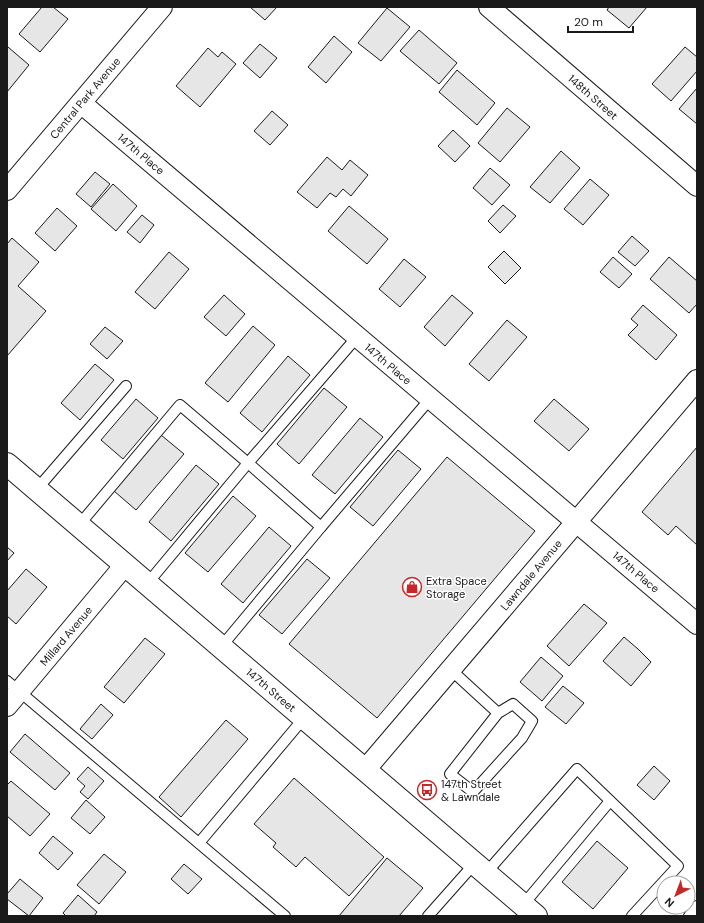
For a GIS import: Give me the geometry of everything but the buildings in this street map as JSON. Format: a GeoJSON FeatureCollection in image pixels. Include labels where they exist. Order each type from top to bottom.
{"type":"FeatureCollection","features":[{"type":"Feature","properties":{"kind":"main road","name":"147th Street"},"geometry":{"type":"LineString","coordinates":[[7,464],[529,910]]}},
{"type":"Feature","properties":{"kind":"street","name":"Central Park Avenue"},"geometry":{"type":"LineString","coordinates":[[7,190],[162,7]]}},
{"type":"Feature","properties":{"kind":"street","name":"148th Street"},"geometry":{"type":"LineString","coordinates":[[489,7],[697,186]]}},
{"type":"Feature","properties":{"kind":"street","name":"147th Place"},"geometry":{"type":"LineString","coordinates":[[81,103],[697,624]]}},
{"type":"Feature","properties":{"kind":"street","name":"Lawndale Avenue"},"geometry":{"type":"LineString","coordinates":[[365,770],[697,380]]}},
{"type":"Feature","properties":{"kind":"street","name":"Millard Avenue"},"geometry":{"type":"LineString","coordinates":[[11,693],[125,565]]}},
{"type":"Feature","properties":{"kind":"lane"},"geometry":{"type":"LineString","coordinates":[[147,584],[248,463],[357,338]]}},
{"type":"Feature","properties":{"kind":"lane"},"geometry":{"type":"LineString","coordinates":[[37,489],[126,386]]}},
{"type":"Feature","properties":{"kind":"lane"},"geometry":{"type":"LineString","coordinates":[[221,647],[430,399]]}},
{"type":"Feature","properties":{"kind":"lane"},"geometry":{"type":"LineString","coordinates":[[79,525],[180,405],[321,527]]}},
{"type":"Feature","properties":{"kind":"lane"},"geometry":{"type":"LineString","coordinates":[[450,669],[498,713]]}},
{"type":"Feature","properties":{"kind":"lane"},"geometry":{"type":"LineString","coordinates":[[11,693],[199,843],[285,916]]}},
{"type":"Feature","properties":{"kind":"lane"},"geometry":{"type":"LineString","coordinates":[[513,704],[532,721],[522,738],[473,792],[450,774],[498,713],[513,704]]}},
{"type":"Feature","properties":{"kind":"lane"},"geometry":{"type":"LineString","coordinates":[[199,843],[304,718]]}},
{"type":"Feature","properties":{"kind":"lane"},"geometry":{"type":"LineString","coordinates":[[428,916],[480,868],[577,770],[678,866],[632,916]]}},
{"type":"Feature","properties":{"kind":"lane"},"geometry":{"type":"LineString","coordinates":[[529,910],[610,801]]}},
{"type":"Feature","properties":{"kind":"lane"},"geometry":{"type":"LineString","coordinates":[[689,916],[697,906]]}},
{"type":"Feature","properties":{"kind":"place","name":"Extra Space Storage"},"geometry":{"type":"Point","coordinates":[412,587]}},
{"type":"Feature","properties":{"kind":"place","name":"147th Street & Lawndale"},"geometry":{"type":"Point","coordinates":[427,790]}}]}
